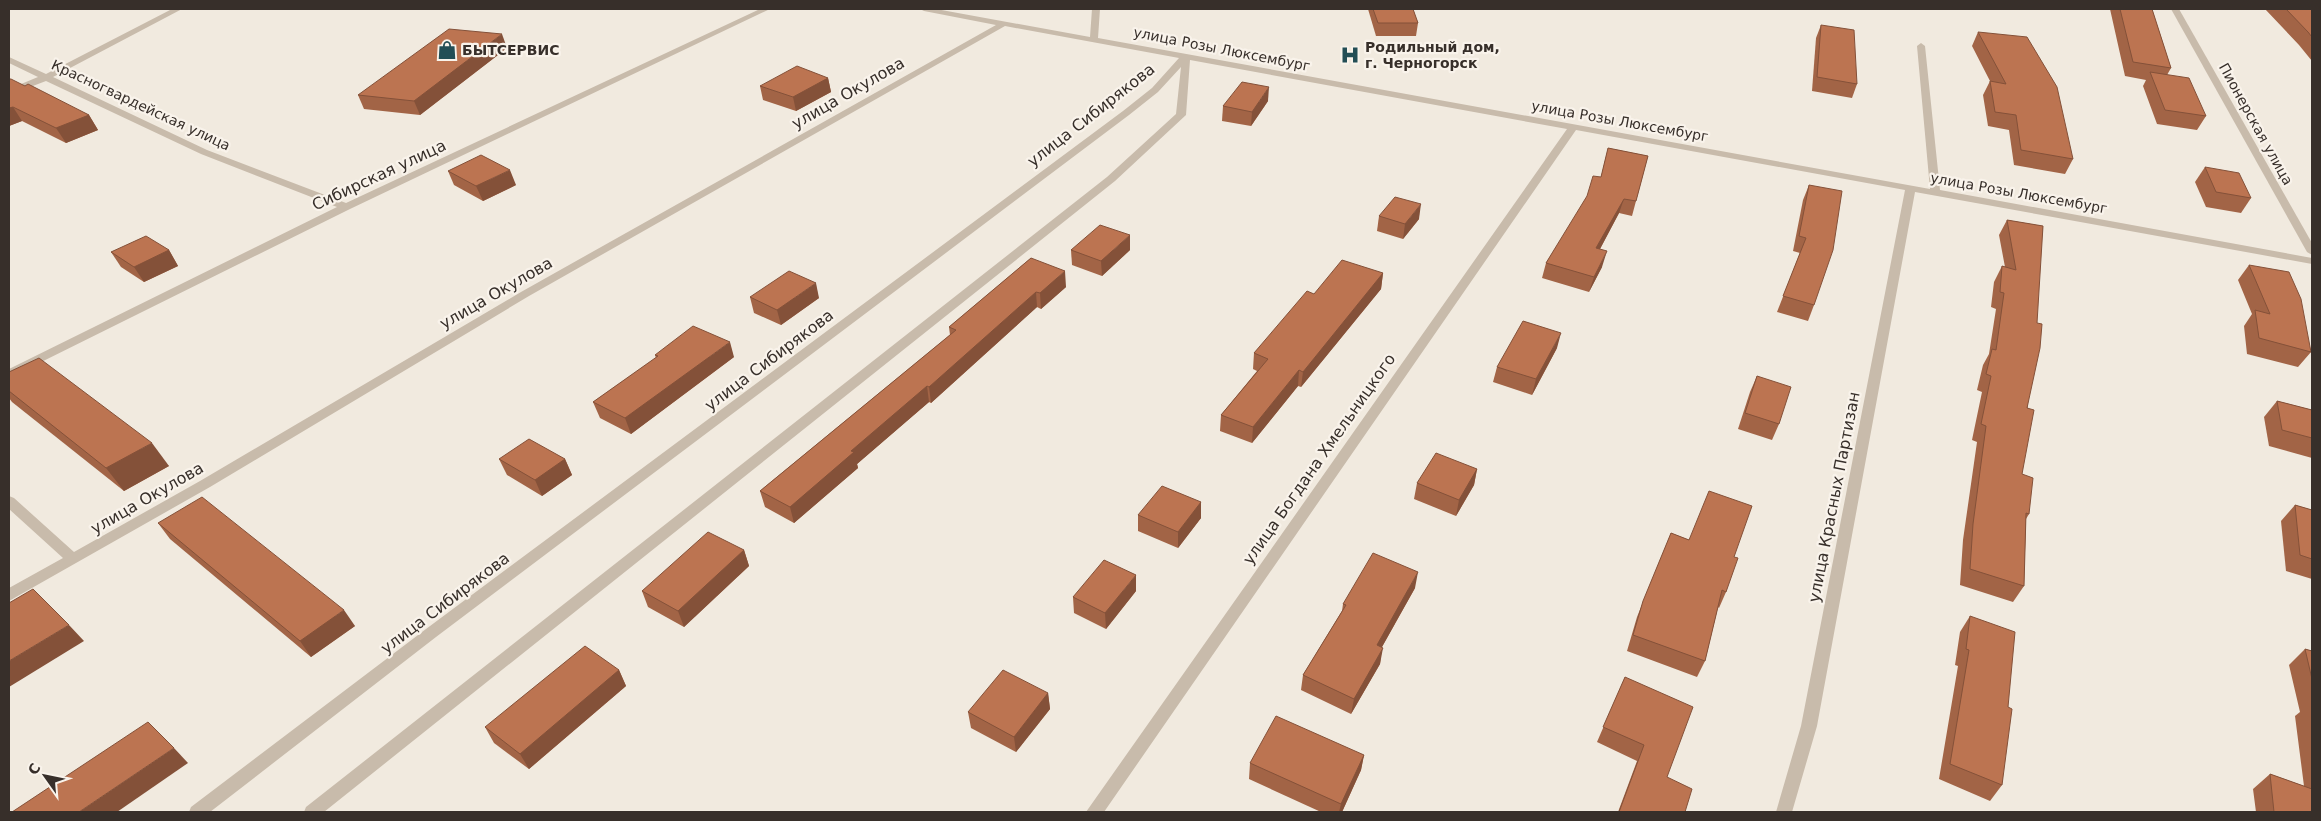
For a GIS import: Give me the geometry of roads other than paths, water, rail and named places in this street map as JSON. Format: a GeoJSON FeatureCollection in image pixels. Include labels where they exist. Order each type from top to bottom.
{"type":"FeatureCollection","features":[{"type":"Feature","properties":{"kind":"street"},"geometry":{"type":"LineString","coordinates":[[9,92],[47,76],[178,9]]}},
{"type":"Feature","properties":{"kind":"street","name":"Сибирская улица"},"geometry":{"type":"LineString","coordinates":[[9,374],[346,207],[766,9]]}},
{"type":"Feature","properties":{"kind":"street","name":"улица Розы Люксембург"},"geometry":{"type":"LineString","coordinates":[[924,9],[2312,261]]}},
{"type":"Feature","properties":{"kind":"street"},"geometry":{"type":"LineString","coordinates":[[1094,39],[1096,9]]}},
{"type":"Feature","properties":{"kind":"street","name":"Пионерская улица"},"geometry":{"type":"LineString","coordinates":[[2175,9],[2312,252]]}},
{"type":"Feature","properties":{"kind":"street","name":"улица Окулова"},"geometry":{"type":"LineString","coordinates":[[9,595],[205,484],[525,294],[1003,24]]}},
{"type":"Feature","properties":{"kind":"street"},"geometry":{"type":"LineString","coordinates":[[1922,46],[1935,192]]}},
{"type":"Feature","properties":{"kind":"street"},"geometry":{"type":"LineString","coordinates":[[312,812],[1111,179],[1180,115],[1186,56]]}},
{"type":"Feature","properties":{"kind":"street","name":"улица Сибирякова"},"geometry":{"type":"LineString","coordinates":[[197,812],[431,633],[1133,107],[1155,90],[1186,56]]}},
{"type":"Feature","properties":{"kind":"street","name":"Красногвардейская улица"},"geometry":{"type":"LineString","coordinates":[[9,60],[47,76],[91,100],[204,152],[346,207]]}},
{"type":"Feature","properties":{"kind":"street","name":"улица Богдана Хмельницкого"},"geometry":{"type":"LineString","coordinates":[[1094,812],[1573,127]]}},
{"type":"Feature","properties":{"kind":"street","name":"улица Красных Партизан"},"geometry":{"type":"LineString","coordinates":[[1784,812],[1808,726],[1911,187]]}},
{"type":"Feature","properties":{"kind":"street"},"geometry":{"type":"LineString","coordinates":[[9,501],[73,559]]}},
{"type":"Feature","properties":{"kind":"place","name":"БЫТСЕРВИС"},"geometry":{"type":"Point","coordinates":[447,50]}},
{"type":"Feature","properties":{"kind":"place","name":"Родильный дом, г. Черногорск"},"geometry":{"type":"Point","coordinates":[1350,55]}}]}
